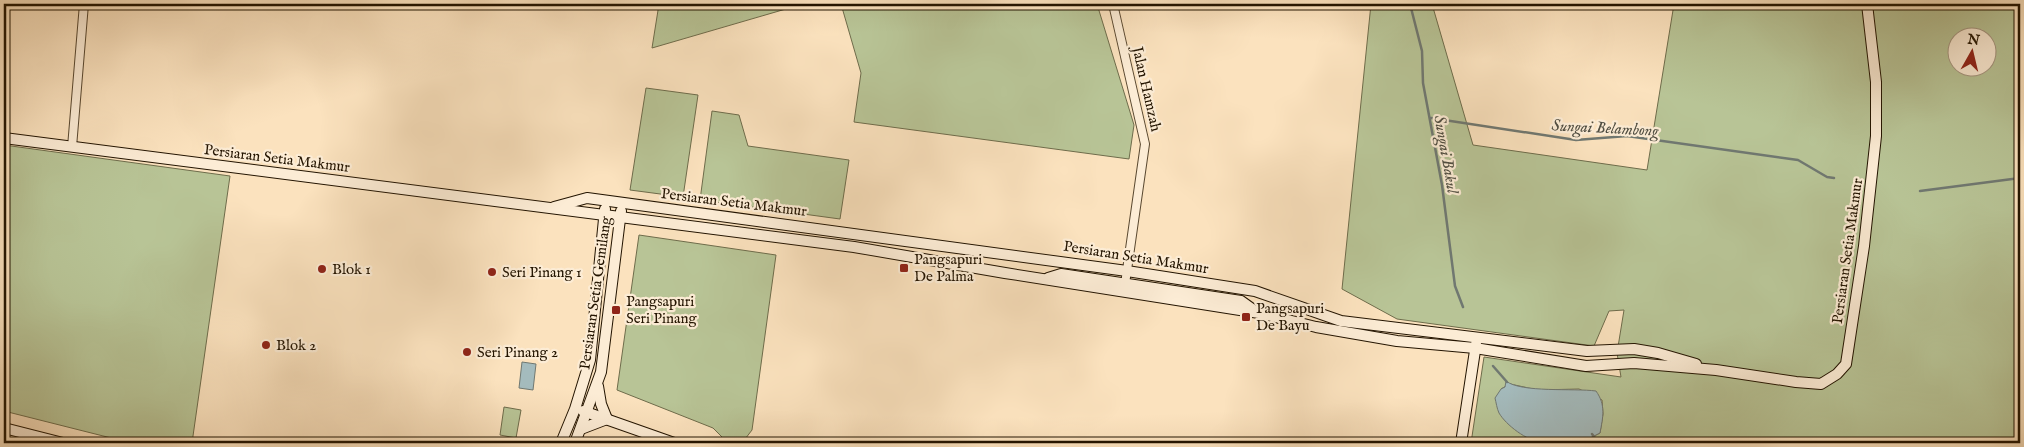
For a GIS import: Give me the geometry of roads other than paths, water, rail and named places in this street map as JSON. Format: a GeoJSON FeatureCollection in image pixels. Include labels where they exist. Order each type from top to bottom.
{"type":"FeatureCollection","features":[{"type":"Feature","properties":{"kind":"street"},"geometry":{"type":"LineString","coordinates":[[72,147],[84,4]]}},
{"type":"Feature","properties":{"kind":"street","name":"Jalan Hamzah"},"geometry":{"type":"LineString","coordinates":[[1113,4],[1145,144],[1125,284]]}},
{"type":"Feature","properties":{"kind":"street","name":"Persiaran Setia Makmur"},"geometry":{"type":"LineString","coordinates":[[547,209],[587,198],[1127,270],[1255,291],[1341,321],[1476,343],[1586,366],[1634,363],[1716,370],[1821,384],[1837,374],[1846,364],[1864,246],[1876,136],[1876,82],[1867,4]]}},
{"type":"Feature","properties":{"kind":"street","name":"Persiaran Setia Makmur"},"geometry":{"type":"LineString","coordinates":[[4,138],[854,247],[1259,313],[1316,327],[1397,341],[1476,343],[1587,351],[1634,350],[1650,352],[1716,370]]}},
{"type":"Feature","properties":{"kind":"street","name":"Persiaran Setia Gemilang"},"geometry":{"type":"LineString","coordinates":[[561,443],[575,409],[590,360],[606,201]]}},
{"type":"Feature","properties":{"kind":"street","name":"Persiaran Setia Gemilang"},"geometry":{"type":"LineString","coordinates":[[575,443],[598,383],[605,353],[622,203]]}},
{"type":"Feature","properties":{"kind":"street"},"geometry":{"type":"LineString","coordinates":[[1042,279],[1061,274],[1241,301],[1259,313]]}},
{"type":"Feature","properties":{"kind":"street"},"geometry":{"type":"LineString","coordinates":[[1461,443],[1476,343]]}},
{"type":"Feature","properties":{"kind":"street"},"geometry":{"type":"LineString","coordinates":[[598,383],[601,404],[607,419]]}},
{"type":"Feature","properties":{"kind":"street"},"geometry":{"type":"LineString","coordinates":[[575,409],[674,443]]}},
{"type":"Feature","properties":{"kind":"street"},"geometry":{"type":"LineString","coordinates":[[581,429],[607,419]]}},
{"type":"Feature","properties":{"kind":"street"},"geometry":{"type":"LineString","coordinates":[[4,428],[64,443]]}},
{"type":"Feature","properties":{"kind":"water"},"geometry":{"type":"Polygon","coordinates":[[[522,362],[536,364],[533,390],[519,388],[522,362]]]}},
{"type":"Feature","properties":{"kind":"water"},"geometry":{"type":"Polygon","coordinates":[[[1506,381],[1513,385],[1535,389],[1596,391],[1601,401],[1603,416],[1600,433],[1588,439],[1576,438],[1547,442],[1535,441],[1523,436],[1507,422],[1498,410],[1495,398],[1501,389],[1505,387],[1506,381]]]}},
{"type":"Feature","properties":{"kind":"waterway","name":"Sungai Bakul"},"geometry":{"type":"LineString","coordinates":[[1410,4],[1422,51],[1423,83],[1442,185],[1455,286],[1463,307]]}},
{"type":"Feature","properties":{"kind":"waterway","name":"Sungai Belambong"},"geometry":{"type":"LineString","coordinates":[[1431,118],[1576,140],[1627,136],[1798,160],[1827,177],[1834,178]]}},
{"type":"Feature","properties":{"kind":"waterway","name":"Sungai Belambong"},"geometry":{"type":"LineString","coordinates":[[1920,191],[2020,178]]}},
{"type":"Feature","properties":{"kind":"waterway","name":"Sungai Bakul"},"geometry":{"type":"LineString","coordinates":[[1493,366],[1507,382]]}},
{"type":"Feature","properties":{"kind":"waterway","name":"Sungai Bakul"},"geometry":{"type":"LineString","coordinates":[[1592,434],[1599,443]]}},
{"type":"Feature","properties":{"kind":"place","name":"Pangsapuri De Palma"},"geometry":{"type":"Point","coordinates":[904,268]}},
{"type":"Feature","properties":{"kind":"place","name":"Blok 1"},"geometry":{"type":"Point","coordinates":[322,269]}},
{"type":"Feature","properties":{"kind":"place","name":"Seri Pinang 1"},"geometry":{"type":"Point","coordinates":[492,272]}},
{"type":"Feature","properties":{"kind":"place","name":"Pangsapuri Seri Pinang"},"geometry":{"type":"Point","coordinates":[616,310]}},
{"type":"Feature","properties":{"kind":"place","name":"Pangsapuri De Bayu"},"geometry":{"type":"Point","coordinates":[1246,317]}},
{"type":"Feature","properties":{"kind":"place","name":"Blok 2"},"geometry":{"type":"Point","coordinates":[266,345]}},
{"type":"Feature","properties":{"kind":"place","name":"Seri Pinang 2"},"geometry":{"type":"Point","coordinates":[467,352]}}]}
